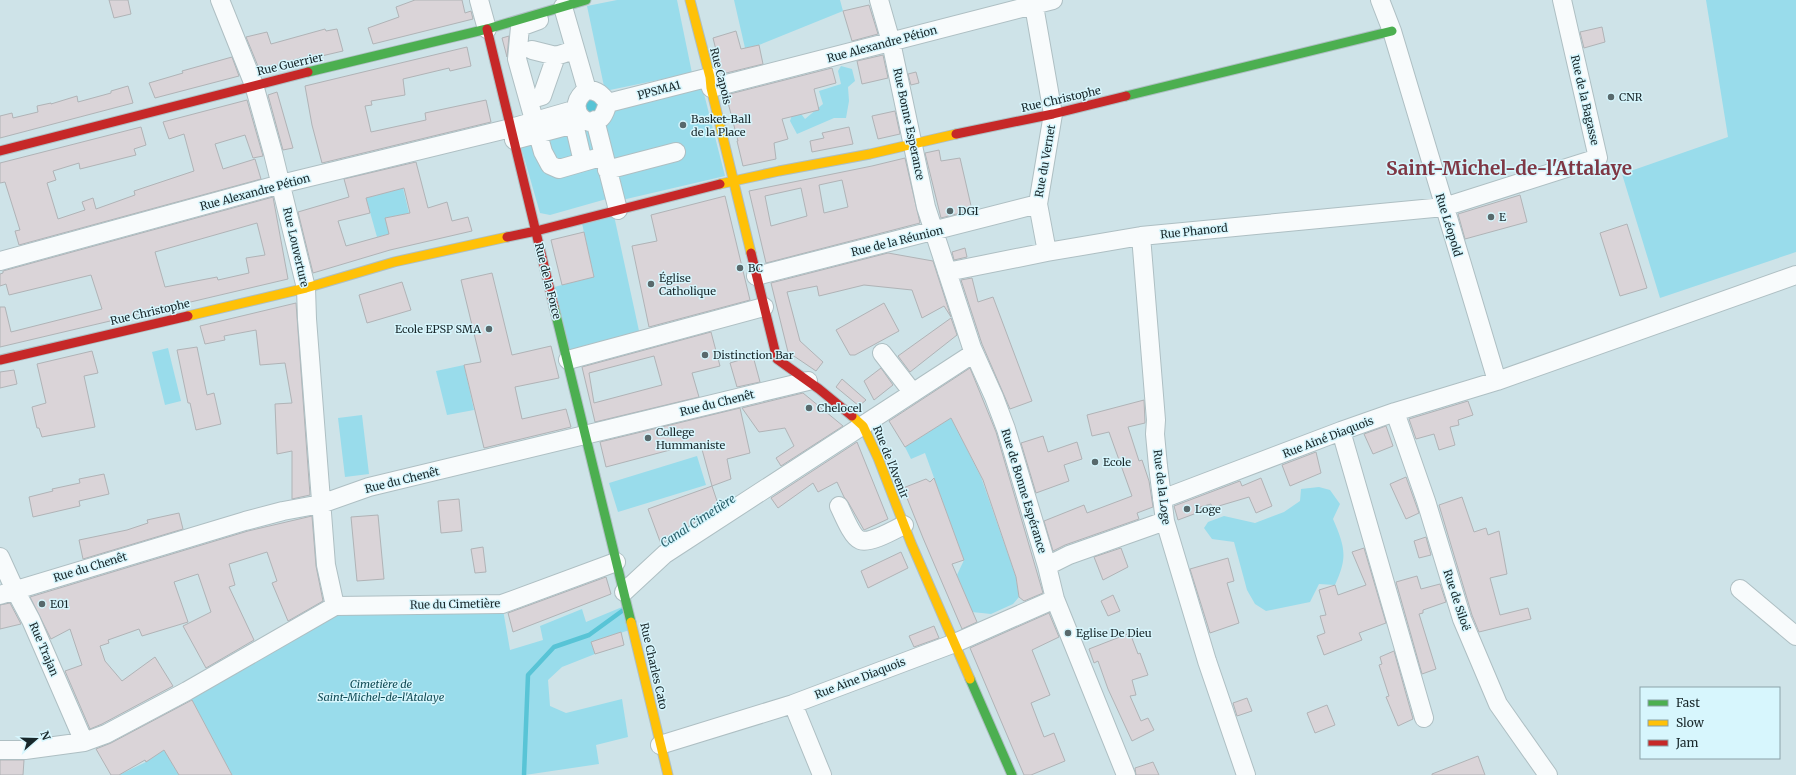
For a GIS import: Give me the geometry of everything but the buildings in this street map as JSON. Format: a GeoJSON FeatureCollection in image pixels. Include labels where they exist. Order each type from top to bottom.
{"type":"FeatureCollection","features":[{"type":"Feature","properties":{"kind":"street","name":"Rue Louverture"},"geometry":{"type":"LineString","coordinates":[[220,0],[254,85],[281,184],[306,288],[307,319],[326,565],[335,606]]}},
{"type":"Feature","properties":{"kind":"street","name":"Rue de la Force"},"geometry":{"type":"LineString","coordinates":[[479,0],[513,134],[616,562]]}},
{"type":"Feature","properties":{"kind":"street","name":"Rue Guerrier"},"geometry":{"type":"LineString","coordinates":[[0,151],[254,85],[563,10],[586,0]]}},
{"type":"Feature","properties":{"kind":"street","name":"Rue Capois"},"geometry":{"type":"LineString","coordinates":[[690,0],[734,181]]}},
{"type":"Feature","properties":{"kind":"street"},"geometry":{"type":"LineString","coordinates":[[879,0],[891,42]]}},
{"type":"Feature","properties":{"kind":"street","name":"Rue Alexandre Pétion"},"geometry":{"type":"LineString","coordinates":[[711,82],[891,42],[1034,2],[1053,0]]}},
{"type":"Feature","properties":{"kind":"street","name":"Rue Léopold"},"geometry":{"type":"LineString","coordinates":[[1380,0],[1392,31],[1497,381]]}},
{"type":"Feature","properties":{"kind":"street","name":"Rue de la Bagasse"},"geometry":{"type":"LineString","coordinates":[[1444,207],[1598,158],[1562,0]]}},
{"type":"Feature","properties":{"kind":"street","name":"Rue du Vernet"},"geometry":{"type":"LineString","coordinates":[[1034,2],[1053,114],[1038,204],[1047,252]]}},
{"type":"Feature","properties":{"kind":"street"},"geometry":{"type":"LineString","coordinates":[[587,90],[563,10],[520,27],[518,59],[543,152],[550,165],[559,169],[583,162],[605,163],[676,152]]}},
{"type":"Feature","properties":{"kind":"street","name":"Rue Christophe"},"geometry":{"type":"LineString","coordinates":[[0,360],[306,288],[394,262],[474,243],[536,231],[734,181],[870,154],[913,143],[1053,114],[1392,31]]}},
{"type":"Feature","properties":{"kind":"street","name":"Rue Bonne Esperance"},"geometry":{"type":"LineString","coordinates":[[891,42],[926,207]]}},
{"type":"Feature","properties":{"kind":"street"},"geometry":{"type":"LineString","coordinates":[[532,50],[556,56],[575,50]]}},
{"type":"Feature","properties":{"kind":"street"},"geometry":{"type":"LineString","coordinates":[[528,100],[542,96],[556,56]]}},
{"type":"Feature","properties":{"kind":"street","name":"PPSMA1"},"geometry":{"type":"LineString","coordinates":[[608,103],[711,82]]}},
{"type":"Feature","properties":{"kind":"street"},"geometry":{"type":"LineString","coordinates":[[513,134],[582,118],[602,117],[608,103],[597,91],[587,90]]}},
{"type":"Feature","properties":{"kind":"street"},"geometry":{"type":"LineString","coordinates":[[587,90],[577,100],[582,118],[605,163],[618,210]]}},
{"type":"Feature","properties":{"kind":"street"},"geometry":{"type":"LineString","coordinates":[[582,118],[583,162]]}},
{"type":"Feature","properties":{"kind":"street","name":"Rue Alexandre Pétion"},"geometry":{"type":"LineString","coordinates":[[0,261],[281,184],[513,134]]}},
{"type":"Feature","properties":{"kind":"street","name":"Rue de l'Avenir"},"geometry":{"type":"LineString","coordinates":[[734,181],[777,359],[808,381],[863,426],[878,458],[904,525],[954,643],[1012,775]]}},
{"type":"Feature","properties":{"kind":"street","name":"Rue de la Réunion"},"geometry":{"type":"LineString","coordinates":[[756,276],[1038,204]]}},
{"type":"Feature","properties":{"kind":"street","name":"Rue de Bonne Espérance"},"geometry":{"type":"LineString","coordinates":[[926,207],[974,353],[994,397],[1006,429],[1047,566],[1054,599],[1126,775]]}},
{"type":"Feature","properties":{"kind":"street","name":"Rue Phanord"},"geometry":{"type":"LineString","coordinates":[[947,272],[1047,252],[1141,236],[1444,207]]}},
{"type":"Feature","properties":{"kind":"street","name":"Rue de la Loge"},"geometry":{"type":"LineString","coordinates":[[1141,236],[1156,420],[1155,434],[1165,521],[1207,661],[1246,775]]}},
{"type":"Feature","properties":{"kind":"street","name":"Rue Ainé Diaquois"},"geometry":{"type":"LineString","coordinates":[[1162,499],[1341,431],[1395,412],[1497,381],[1796,275]]}},
{"type":"Feature","properties":{"kind":"street"},"geometry":{"type":"LineString","coordinates":[[568,360],[764,307]]}},
{"type":"Feature","properties":{"kind":"street"},"geometry":{"type":"LineString","coordinates":[[624,592],[665,554],[974,353]]}},
{"type":"Feature","properties":{"kind":"street"},"geometry":{"type":"LineString","coordinates":[[882,354],[913,393]]}},
{"type":"Feature","properties":{"kind":"street","name":"Rue du Chenêt"},"geometry":{"type":"LineString","coordinates":[[7,592],[245,521],[283,511],[321,504],[369,487],[808,381]]}},
{"type":"Feature","properties":{"kind":"street","name":"Rue de Siloë"},"geometry":{"type":"LineString","coordinates":[[1395,412],[1426,501],[1462,619],[1498,704],[1548,775]]}},
{"type":"Feature","properties":{"kind":"street"},"geometry":{"type":"LineString","coordinates":[[1341,431],[1424,718]]}},
{"type":"Feature","properties":{"kind":"street"},"geometry":{"type":"LineString","coordinates":[[839,506],[854,535],[860,540],[868,541],[904,525]]}},
{"type":"Feature","properties":{"kind":"street"},"geometry":{"type":"LineString","coordinates":[[1047,566],[1069,555],[1165,521]]}},
{"type":"Feature","properties":{"kind":"street","name":"Rue Trajan"},"geometry":{"type":"LineString","coordinates":[[0,557],[7,592],[31,620],[84,742]]}},
{"type":"Feature","properties":{"kind":"street","name":"Rue Charles Cato"},"geometry":{"type":"LineString","coordinates":[[616,562],[668,775]]}},
{"type":"Feature","properties":{"kind":"street","name":"Rue du Cimetière"},"geometry":{"type":"LineString","coordinates":[[335,606],[502,604],[616,562]]}},
{"type":"Feature","properties":{"kind":"street"},"geometry":{"type":"LineString","coordinates":[[1740,589],[1796,636]]}},
{"type":"Feature","properties":{"kind":"street","name":"Rue Aine Diaquois"},"geometry":{"type":"LineString","coordinates":[[660,745],[793,704],[954,643],[1054,599]]}},
{"type":"Feature","properties":{"kind":"street"},"geometry":{"type":"LineString","coordinates":[[0,750],[24,750],[84,742],[106,734],[187,691],[335,606]]}},
{"type":"Feature","properties":{"kind":"street"},"geometry":{"type":"LineString","coordinates":[[793,704],[822,775]]}},
{"type":"Feature","properties":{"kind":"green space"},"geometry":{"type":"Polygon","coordinates":[[[617,0],[677,0],[692,73],[605,91],[587,6],[617,0]]]}},
{"type":"Feature","properties":{"kind":"green space"},"geometry":{"type":"Polygon","coordinates":[[[734,0],[840,0],[843,11],[759,45],[745,48],[734,0]]]}},
{"type":"Feature","properties":{"kind":"green space"},"geometry":{"type":"Polygon","coordinates":[[[1706,0],[1796,0],[1796,252],[1660,298],[1622,174],[1728,137],[1706,0]]]}},
{"type":"Feature","properties":{"kind":"green space"},"geometry":{"type":"Polygon","coordinates":[[[841,66],[852,69],[855,81],[848,87],[849,101],[846,118],[834,118],[797,134],[790,121],[795,106],[805,119],[823,104],[819,91],[841,84],[838,71],[841,66]]]}},
{"type":"Feature","properties":{"kind":"green space"},"geometry":{"type":"Polygon","coordinates":[[[702,86],[725,176],[622,200],[604,120],[617,106],[702,86]]]}},
{"type":"Feature","properties":{"kind":"green space"},"geometry":{"type":"Polygon","coordinates":[[[591,123],[610,198],[550,215],[540,213],[517,133],[591,123]]]}},
{"type":"Feature","properties":{"kind":"green space"},"geometry":{"type":"Polygon","coordinates":[[[403,188],[409,213],[385,218],[389,234],[377,237],[366,198],[403,188]]]}},
{"type":"Feature","properties":{"kind":"green space"},"geometry":{"type":"Polygon","coordinates":[[[613,211],[641,340],[568,360],[550,288],[594,277],[581,219],[613,211]]]}},
{"type":"Feature","properties":{"kind":"green space"},"geometry":{"type":"Polygon","coordinates":[[[168,348],[181,401],[165,405],[152,352],[168,348]]]}},
{"type":"Feature","properties":{"kind":"green space"},"geometry":{"type":"Polygon","coordinates":[[[464,365],[474,410],[447,415],[436,371],[464,365]]]}},
{"type":"Feature","properties":{"kind":"green space"},"geometry":{"type":"Polygon","coordinates":[[[362,415],[369,474],[345,477],[338,418],[362,415]]]}},
{"type":"Feature","properties":{"kind":"green space"},"geometry":{"type":"Polygon","coordinates":[[[951,418],[981,477],[1016,577],[1019,597],[1013,604],[991,614],[972,612],[957,575],[964,560],[925,453],[911,459],[905,447],[951,418]]]}},
{"type":"Feature","properties":{"kind":"green space"},"geometry":{"type":"Polygon","coordinates":[[[697,456],[706,485],[618,512],[609,483],[697,456]]]}},
{"type":"Feature","properties":{"kind":"green space"},"geometry":{"type":"Polygon","coordinates":[[[1319,487],[1330,490],[1340,504],[1333,519],[1342,545],[1343,559],[1342,567],[1335,585],[1319,584],[1310,602],[1266,611],[1255,604],[1247,590],[1234,542],[1212,539],[1204,528],[1208,522],[1224,516],[1255,523],[1284,512],[1300,501],[1301,489],[1319,487]]]}},
{"type":"Feature","properties":{"kind":"green space","name":"Cimetière de Saint-Michel-de-l'Atalaye"},"geometry":{"type":"Polygon","coordinates":[[[502,604],[510,650],[543,640],[540,626],[582,609],[586,622],[627,605],[633,629],[591,642],[595,654],[562,667],[548,680],[550,706],[566,713],[622,699],[628,737],[596,745],[599,764],[525,775],[232,775],[187,691],[335,606],[502,604]]]}},
{"type":"Feature","properties":{"kind":"green space"},"geometry":{"type":"Polygon","coordinates":[[[164,750],[179,775],[119,775],[146,762],[164,750]]]}},
{"type":"Feature","properties":{"kind":"shaded area"},"geometry":{"type":"Polygon","coordinates":[[[603,94],[595,120],[577,100],[603,94]]]}},
{"type":"Feature","properties":{"kind":"waterway","name":"Canal Cimetière"},"geometry":{"type":"LineString","coordinates":[[524,775],[528,675],[554,647],[589,635],[622,611]]}},
{"type":"Feature","properties":{"kind":"traffic: fast"},"geometry":{"type":"LineString","coordinates":[[308,72],[487,29],[586,0]]}},
{"type":"Feature","properties":{"kind":"traffic: fast"},"geometry":{"type":"LineString","coordinates":[[1126,96],[1392,31]]}},
{"type":"Feature","properties":{"kind":"traffic: fast"},"geometry":{"type":"LineString","coordinates":[[554,307],[631,622]]}},
{"type":"Feature","properties":{"kind":"traffic: fast"},"geometry":{"type":"LineString","coordinates":[[970,679],[1012,775]]}},
{"type":"Feature","properties":{"kind":"traffic: slow"},"geometry":{"type":"LineString","coordinates":[[690,0],[710,77],[711,88],[751,253]]}},
{"type":"Feature","properties":{"kind":"traffic: slow"},"geometry":{"type":"LineString","coordinates":[[720,184],[870,154],[956,134]]}},
{"type":"Feature","properties":{"kind":"traffic: slow"},"geometry":{"type":"LineString","coordinates":[[188,316],[306,288],[394,262],[507,237]]}},
{"type":"Feature","properties":{"kind":"traffic: slow"},"geometry":{"type":"LineString","coordinates":[[852,416],[863,426],[878,458],[911,543],[970,679]]}},
{"type":"Feature","properties":{"kind":"traffic: slow"},"geometry":{"type":"LineString","coordinates":[[631,622],[668,775]]}},
{"type":"Feature","properties":{"kind":"traffic: jam"},"geometry":{"type":"LineString","coordinates":[[487,29],[554,307]]}},
{"type":"Feature","properties":{"kind":"traffic: jam"},"geometry":{"type":"LineString","coordinates":[[0,151],[308,72]]}},
{"type":"Feature","properties":{"kind":"traffic: jam"},"geometry":{"type":"LineString","coordinates":[[956,134],[1053,114],[1126,96]]}},
{"type":"Feature","properties":{"kind":"traffic: jam"},"geometry":{"type":"LineString","coordinates":[[507,237],[720,184]]}},
{"type":"Feature","properties":{"kind":"traffic: jam"},"geometry":{"type":"LineString","coordinates":[[751,253],[777,359],[819,389],[852,416]]}},
{"type":"Feature","properties":{"kind":"traffic: jam"},"geometry":{"type":"LineString","coordinates":[[0,360],[188,316]]}},
{"type":"Feature","properties":{"kind":"place","name":"CNR"},"geometry":{"type":"Point","coordinates":[1611,97]}},
{"type":"Feature","properties":{"kind":"place","name":"Basket-Ball de la Place"},"geometry":{"type":"Point","coordinates":[683,125]}},
{"type":"Feature","properties":{"kind":"place","name":"DGI"},"geometry":{"type":"Point","coordinates":[950,211]}},
{"type":"Feature","properties":{"kind":"place","name":"E"},"geometry":{"type":"Point","coordinates":[1491,217]}},
{"type":"Feature","properties":{"kind":"place","name":"BC"},"geometry":{"type":"Point","coordinates":[740,268]}},
{"type":"Feature","properties":{"kind":"place","name":"Église Catholique"},"geometry":{"type":"Point","coordinates":[651,284]}},
{"type":"Feature","properties":{"kind":"place","name":"Ecole EPSP SMA"},"geometry":{"type":"Point","coordinates":[489,329]}},
{"type":"Feature","properties":{"kind":"place","name":"Distinction Bar"},"geometry":{"type":"Point","coordinates":[705,355]}},
{"type":"Feature","properties":{"kind":"place","name":"Chelocel"},"geometry":{"type":"Point","coordinates":[809,408]}},
{"type":"Feature","properties":{"kind":"place","name":"College Hummaniste"},"geometry":{"type":"Point","coordinates":[648,438]}},
{"type":"Feature","properties":{"kind":"place","name":"Ecole"},"geometry":{"type":"Point","coordinates":[1095,462]}},
{"type":"Feature","properties":{"kind":"place","name":"Loge"},"geometry":{"type":"Point","coordinates":[1187,509]}},
{"type":"Feature","properties":{"kind":"place","name":"E01"},"geometry":{"type":"Point","coordinates":[42,604]}},
{"type":"Feature","properties":{"kind":"place","name":"Eglise De Dieu"},"geometry":{"type":"Point","coordinates":[1068,633]}},
{"type":"Feature","properties":{"kind":"district","name":"Saint-Michel-de-l'Attalaye"},"geometry":{"type":"Point","coordinates":[1509,168]}}]}
